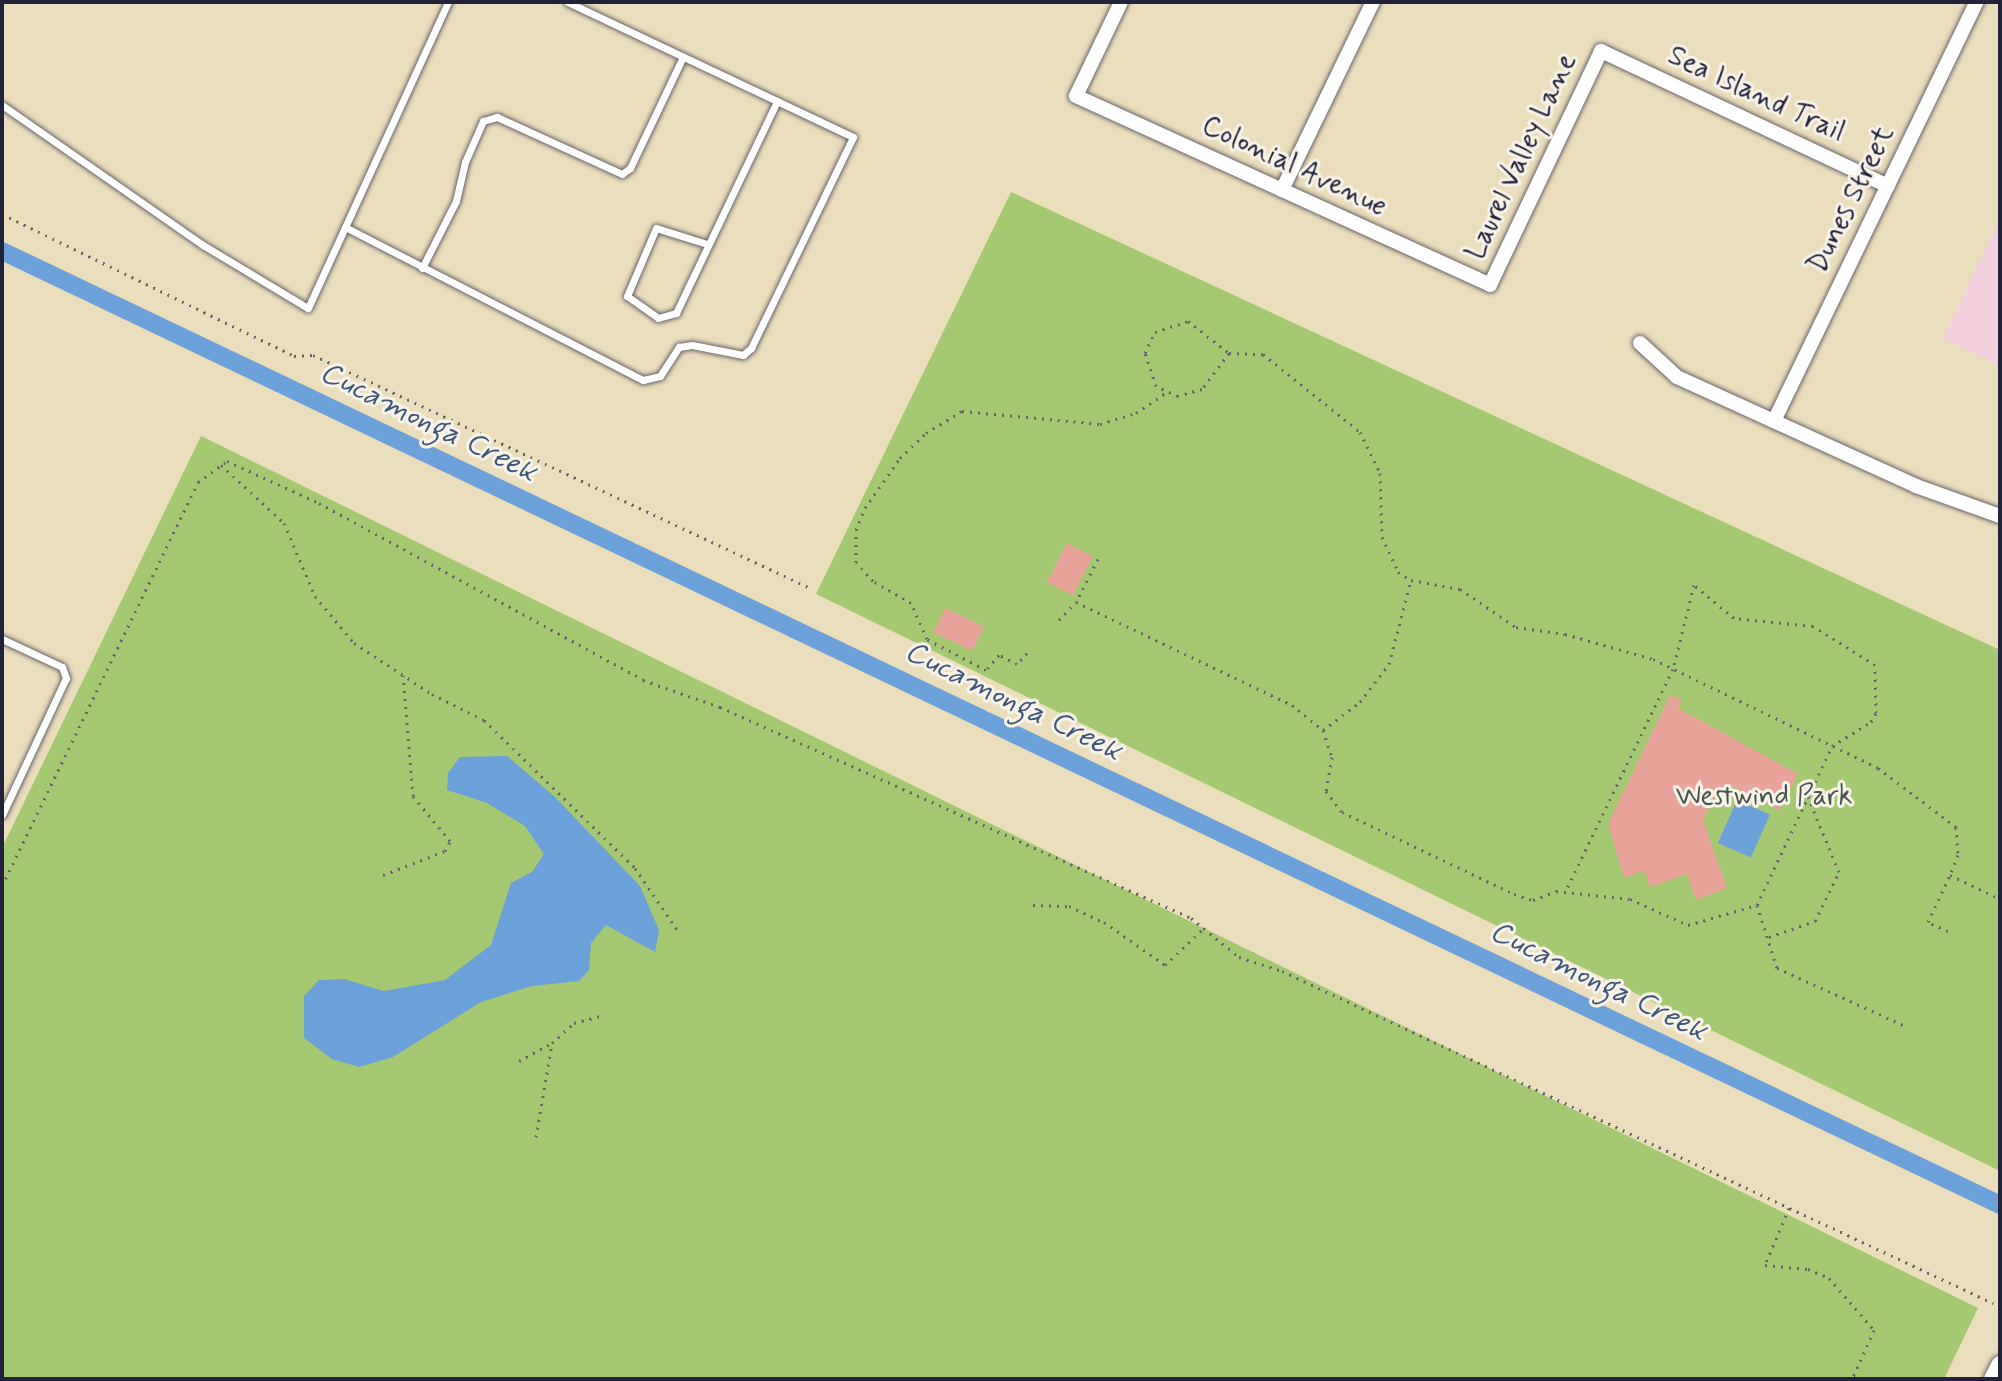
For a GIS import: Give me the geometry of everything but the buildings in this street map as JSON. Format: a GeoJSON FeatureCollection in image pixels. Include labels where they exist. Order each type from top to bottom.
{"type":"FeatureCollection","features":[{"type":"Feature","properties":{"kind":"main road"},"geometry":{"type":"LineString","coordinates":[[1993,1379],[2000,1365]]}},
{"type":"Feature","properties":{"kind":"street","name":"Colonial Avenue"},"geometry":{"type":"LineString","coordinates":[[1121,2],[1076,96],[1490,285]]}},
{"type":"Feature","properties":{"kind":"street"},"geometry":{"type":"LineString","coordinates":[[1282,190],[1373,2]]}},
{"type":"Feature","properties":{"kind":"street","name":"Dunes Street"},"geometry":{"type":"LineString","coordinates":[[1774,421],[1977,2]]}},
{"type":"Feature","properties":{"kind":"street","name":"Sea Island Trail"},"geometry":{"type":"LineString","coordinates":[[1601,51],[1888,186]]}},
{"type":"Feature","properties":{"kind":"street","name":"Laurel Valley Lane"},"geometry":{"type":"LineString","coordinates":[[1490,285],[1601,51]]}},
{"type":"Feature","properties":{"kind":"street"},"geometry":{"type":"LineString","coordinates":[[1640,343],[1677,377],[1916,486],[2000,516]]}},
{"type":"Feature","properties":{"kind":"lane"},"geometry":{"type":"LineString","coordinates":[[2,105],[203,245],[308,308],[448,2]]}},
{"type":"Feature","properties":{"kind":"lane"},"geometry":{"type":"LineString","coordinates":[[345,227],[643,380],[660,376],[679,347],[743,355],[853,137],[567,2]]}},
{"type":"Feature","properties":{"kind":"lane"},"geometry":{"type":"LineString","coordinates":[[422,268],[456,201],[465,162],[483,121],[497,117],[622,174],[630,168],[683,57]]}},
{"type":"Feature","properties":{"kind":"lane"},"geometry":{"type":"LineString","coordinates":[[707,244],[656,228],[627,296],[658,318],[668,318],[676,313],[777,101]]}},
{"type":"Feature","properties":{"kind":"lane"},"geometry":{"type":"LineString","coordinates":[[2,639],[62,667],[66,678],[2,815]]}},
{"type":"Feature","properties":{"kind":"path"},"geometry":{"type":"LineString","coordinates":[[2,214],[294,356],[313,355],[808,587]]}},
{"type":"Feature","properties":{"kind":"path"},"geometry":{"type":"LineString","coordinates":[[1229,353],[1202,389],[1178,396],[1156,386],[1145,365],[1148,342],[1165,325],[1199,325],[1229,353],[1263,354],[1360,432],[1380,473],[1382,537],[1388,556],[1411,580],[1460,589],[1516,627],[1565,634],[1673,669],[1892,776],[1912,798],[1956,827],[1958,855],[1928,922],[1948,931]]}},
{"type":"Feature","properties":{"kind":"path"},"geometry":{"type":"LineString","coordinates":[[1027,653],[1017,664],[999,655],[986,670],[927,639],[911,603],[873,581],[856,562],[856,530],[865,508],[900,458],[926,433],[962,411],[1100,424],[1136,413],[1167,392]]}},
{"type":"Feature","properties":{"kind":"path"},"geometry":{"type":"LineString","coordinates":[[2,886],[198,482],[227,461],[319,503],[643,680],[735,714],[1191,918],[1239,957],[1282,971],[1993,1303]]}},
{"type":"Feature","properties":{"kind":"path"},"geometry":{"type":"LineString","coordinates":[[221,465],[284,523],[327,614],[354,643],[403,675],[484,720],[635,868],[678,931]]}},
{"type":"Feature","properties":{"kind":"path"},"geometry":{"type":"LineString","coordinates":[[1059,620],[1076,602],[1098,559]]}},
{"type":"Feature","properties":{"kind":"path"},"geometry":{"type":"LineString","coordinates":[[1323,730],[1360,702],[1389,664],[1411,580]]}},
{"type":"Feature","properties":{"kind":"path"},"geometry":{"type":"LineString","coordinates":[[1565,892],[1673,669],[1694,585],[1734,618],[1813,626],[1875,665],[1878,703],[1871,722],[1832,746],[1757,905],[1777,968],[1903,1025]]}},
{"type":"Feature","properties":{"kind":"path"},"geometry":{"type":"LineString","coordinates":[[1076,602],[1292,705],[1323,730],[1332,757],[1326,791],[1334,807],[1514,894],[1533,900],[1565,892],[1630,899],[1688,925],[1757,905]]}},
{"type":"Feature","properties":{"kind":"path"},"geometry":{"type":"LineString","coordinates":[[383,875],[445,851],[450,841],[413,796],[403,675]]}},
{"type":"Feature","properties":{"kind":"path"},"geometry":{"type":"LineString","coordinates":[[1767,938],[1815,921],[1839,872],[1808,797]]}},
{"type":"Feature","properties":{"kind":"path"},"geometry":{"type":"LineString","coordinates":[[1950,875],[2000,899]]}},
{"type":"Feature","properties":{"kind":"path"},"geometry":{"type":"LineString","coordinates":[[1033,905],[1069,906],[1104,922],[1165,965],[1203,929]]}},
{"type":"Feature","properties":{"kind":"path"},"geometry":{"type":"LineString","coordinates":[[519,1061],[552,1043],[574,1023],[603,1015]]}},
{"type":"Feature","properties":{"kind":"path"},"geometry":{"type":"LineString","coordinates":[[536,1137],[552,1043]]}},
{"type":"Feature","properties":{"kind":"path"},"geometry":{"type":"LineString","coordinates":[[1789,1208],[1765,1265],[1808,1269],[1829,1278],[1874,1330],[1853,1377]]}},
{"type":"Feature","properties":{"kind":"shaded area"},"geometry":{"type":"Polygon","coordinates":[[[2000,219],[2000,366],[1943,338],[2000,219]]]}},
{"type":"Feature","properties":{"kind":"green space","name":"Westwind Park"},"geometry":{"type":"Polygon","coordinates":[[[1011,192],[2000,650],[2000,1171],[816,594],[1011,192]]]}},
{"type":"Feature","properties":{"kind":"green space"},"geometry":{"type":"Polygon","coordinates":[[[201,436],[1978,1308],[1944,1379],[2,1379],[2,848],[201,436]]]}},
{"type":"Feature","properties":{"kind":"water"},"geometry":{"type":"Polygon","coordinates":[[[507,756],[555,797],[640,886],[659,930],[655,952],[606,925],[591,943],[589,970],[579,981],[532,986],[481,1002],[393,1057],[359,1067],[332,1059],[304,1038],[304,996],[319,980],[344,979],[384,991],[445,980],[491,945],[511,883],[532,872],[544,854],[525,826],[487,803],[447,790],[448,773],[460,757],[507,756]]]}},
{"type":"Feature","properties":{"kind":"water"},"geometry":{"type":"Polygon","coordinates":[[[1737,800],[1770,815],[1751,858],[1718,843],[1737,800]]]}},
{"type":"Feature","properties":{"kind":"waterway","name":"Cucamonga Creek"},"geometry":{"type":"LineString","coordinates":[[2,251],[2000,1205]]}}]}
